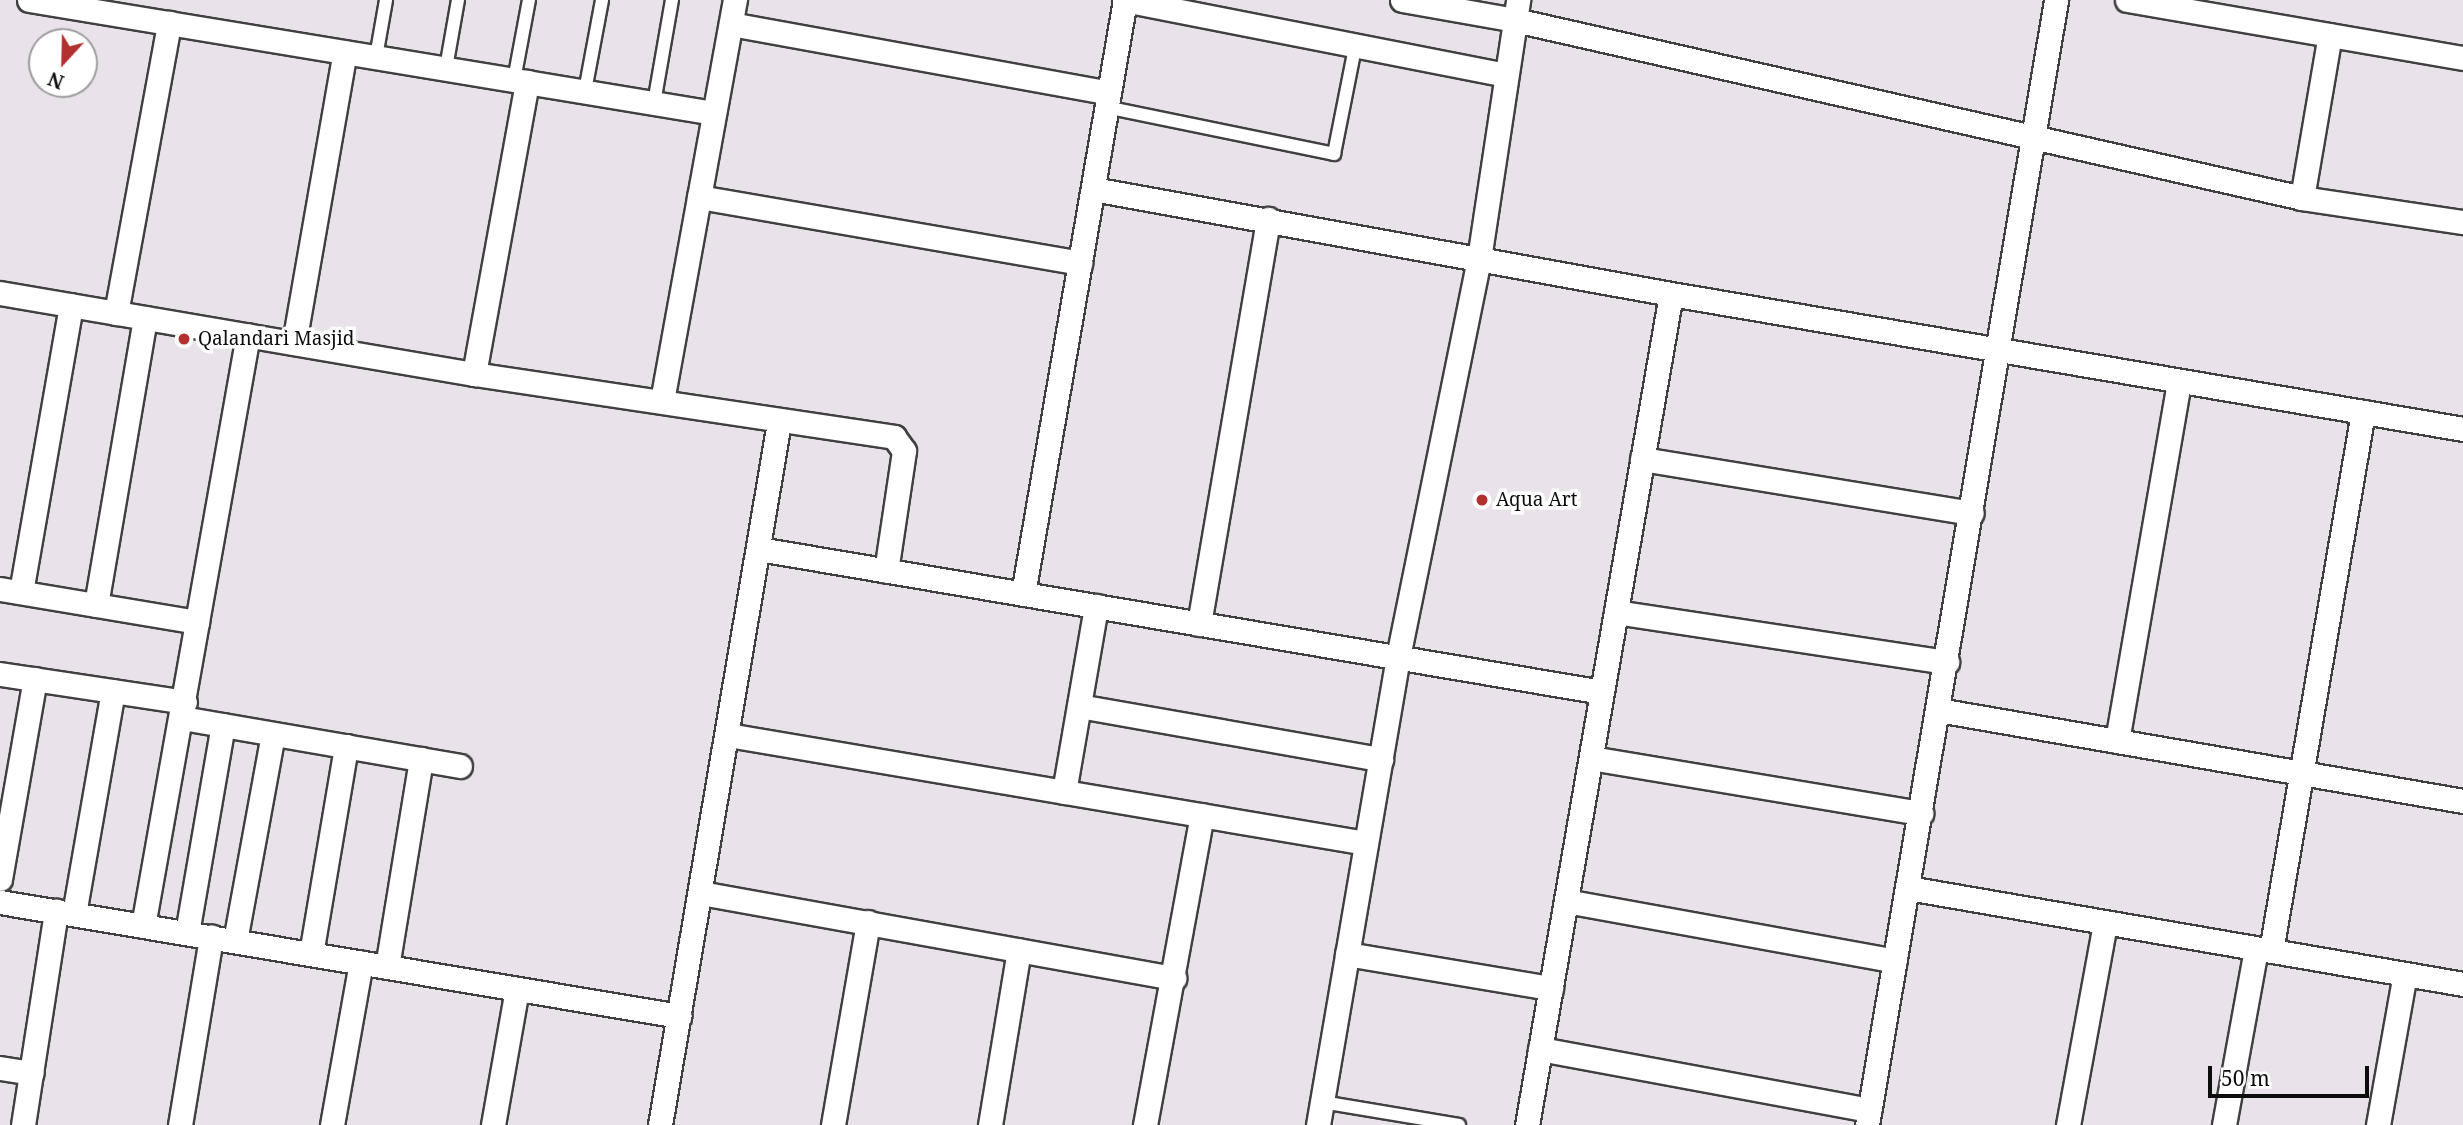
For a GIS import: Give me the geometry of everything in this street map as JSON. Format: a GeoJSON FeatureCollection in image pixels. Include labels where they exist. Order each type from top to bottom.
{"type":"FeatureCollection","features":[{"type":"Feature","properties":{"kind":"street"},"geometry":{"type":"LineString","coordinates":[[29,0],[714,113]]}},
{"type":"Feature","properties":{"kind":"street"},"geometry":{"type":"LineString","coordinates":[[662,401],[735,0]]}},
{"type":"Feature","properties":{"kind":"street"},"geometry":{"type":"LineString","coordinates":[[1023,594],[1124,0],[1356,43],[1505,75]]}},
{"type":"Feature","properties":{"kind":"street"},"geometry":{"type":"LineString","coordinates":[[1402,0],[1517,10],[2033,139],[2302,198],[2463,222]]}},
{"type":"Feature","properties":{"kind":"street"},"geometry":{"type":"LineString","coordinates":[[1540,1049],[1868,1117],[2000,350],[2056,0]]}},
{"type":"Feature","properties":{"kind":"street"},"geometry":{"type":"LineString","coordinates":[[2127,0],[2463,58]]}},
{"type":"Feature","properties":{"kind":"street"},"geometry":{"type":"LineString","coordinates":[[1320,1114],[1398,657],[1479,259],[1517,10]]}},
{"type":"Feature","properties":{"kind":"street"},"geometry":{"type":"LineString","coordinates":[[117,313],[169,23]]}},
{"type":"Feature","properties":{"kind":"street"},"geometry":{"type":"LineString","coordinates":[[731,24],[1108,100]]}},
{"type":"Feature","properties":{"kind":"street"},"geometry":{"type":"LineString","coordinates":[[2302,198],[2330,35]]}},
{"type":"Feature","properties":{"kind":"street"},"geometry":{"type":"LineString","coordinates":[[294,343],[345,52]]}},
{"type":"Feature","properties":{"kind":"street"},"geometry":{"type":"LineString","coordinates":[[474,374],[521,81]]}},
{"type":"Feature","properties":{"kind":"street"},"geometry":{"type":"LineString","coordinates":[[1093,189],[1671,294],[2463,429]]}},
{"type":"Feature","properties":{"kind":"street"},"geometry":{"type":"LineString","coordinates":[[699,197],[1080,263]]}},
{"type":"Feature","properties":{"kind":"street"},"geometry":{"type":"LineString","coordinates":[[1199,624],[1268,219]]}},
{"type":"Feature","properties":{"kind":"street"},"geometry":{"type":"LineString","coordinates":[[0,293],[474,374],[662,401],[779,422],[894,437],[901,443],[904,451],[886,571]]}},
{"type":"Feature","properties":{"kind":"street"},"geometry":{"type":"LineString","coordinates":[[1527,1125],[1671,294]]}},
{"type":"Feature","properties":{"kind":"street"},"geometry":{"type":"LineString","coordinates":[[71,305],[10,590],[197,622]]}},
{"type":"Feature","properties":{"kind":"street"},"geometry":{"type":"LineString","coordinates":[[96,605],[145,318]]}},
{"type":"Feature","properties":{"kind":"street"},"geometry":{"type":"LineString","coordinates":[[143,926],[184,710],[248,335]]}},
{"type":"Feature","properties":{"kind":"street"},"geometry":{"type":"LineString","coordinates":[[2117,741],[2179,381]]}},
{"type":"Feature","properties":{"kind":"street"},"geometry":{"type":"LineString","coordinates":[[2224,1125],[2301,773],[2364,412]]}},
{"type":"Feature","properties":{"kind":"street"},"geometry":{"type":"LineString","coordinates":[[660,1125],[760,549],[779,422]]}},
{"type":"Feature","properties":{"kind":"street"},"geometry":{"type":"LineString","coordinates":[[1642,459],[1972,513]]}},
{"type":"Feature","properties":{"kind":"street"},"geometry":{"type":"LineString","coordinates":[[760,549],[1602,692]]}},
{"type":"Feature","properties":{"kind":"street"},"geometry":{"type":"LineString","coordinates":[[1063,792],[1096,606]]}},
{"type":"Feature","properties":{"kind":"street"},"geometry":{"type":"LineString","coordinates":[[1616,612],[1947,662]]}},
{"type":"Feature","properties":{"kind":"street"},"geometry":{"type":"LineString","coordinates":[[0,674],[113,691],[184,710],[223,725],[460,766]]}},
{"type":"Feature","properties":{"kind":"street"},"geometry":{"type":"LineString","coordinates":[[0,879],[35,679]]}},
{"type":"Feature","properties":{"kind":"street"},"geometry":{"type":"LineString","coordinates":[[23,1125],[113,691]]}},
{"type":"Feature","properties":{"kind":"street"},"geometry":{"type":"LineString","coordinates":[[1079,706],[1381,759]]}},
{"type":"Feature","properties":{"kind":"street"},"geometry":{"type":"LineString","coordinates":[[1938,710],[2463,801]]}},
{"type":"Feature","properties":{"kind":"street"},"geometry":{"type":"LineString","coordinates":[[187,933],[223,725]]}},
{"type":"Feature","properties":{"kind":"street"},"geometry":{"type":"LineString","coordinates":[[235,941],[273,734]]}},
{"type":"Feature","properties":{"kind":"street"},"geometry":{"type":"LineString","coordinates":[[728,735],[1366,843]]}},
{"type":"Feature","properties":{"kind":"street"},"geometry":{"type":"LineString","coordinates":[[311,954],[346,746]]}},
{"type":"Feature","properties":{"kind":"street"},"geometry":{"type":"LineString","coordinates":[[1591,758],[1921,813]]}},
{"type":"Feature","properties":{"kind":"street"},"geometry":{"type":"LineString","coordinates":[[387,967],[421,759]]}},
{"type":"Feature","properties":{"kind":"street"},"geometry":{"type":"LineString","coordinates":[[1145,1125],[1202,815]]}},
{"type":"Feature","properties":{"kind":"street"},"geometry":{"type":"LineString","coordinates":[[1908,888],[2463,984]]}},
{"type":"Feature","properties":{"kind":"street"},"geometry":{"type":"LineString","coordinates":[[701,893],[1174,978]]}},
{"type":"Feature","properties":{"kind":"street"},"geometry":{"type":"LineString","coordinates":[[1566,901],[1895,961]]}},
{"type":"Feature","properties":{"kind":"street"},"geometry":{"type":"LineString","coordinates":[[0,902],[679,1016]]}},
{"type":"Feature","properties":{"kind":"street"},"geometry":{"type":"LineString","coordinates":[[833,1125],[868,922]]}},
{"type":"Feature","properties":{"kind":"street"},"geometry":{"type":"LineString","coordinates":[[2068,1125],[2105,923]]}},
{"type":"Feature","properties":{"kind":"street"},"geometry":{"type":"LineString","coordinates":[[180,1125],[211,937]]}},
{"type":"Feature","properties":{"kind":"street"},"geometry":{"type":"LineString","coordinates":[[990,1125],[1019,950]]}},
{"type":"Feature","properties":{"kind":"street"},"geometry":{"type":"LineString","coordinates":[[1347,954],[1551,988]]}},
{"type":"Feature","properties":{"kind":"street"},"geometry":{"type":"LineString","coordinates":[[332,1125],[361,962]]}},
{"type":"Feature","properties":{"kind":"street"},"geometry":{"type":"LineString","coordinates":[[2378,1125],[2405,974]]}},
{"type":"Feature","properties":{"kind":"street"},"geometry":{"type":"LineString","coordinates":[[493,1125],[517,989]]}},
{"type":"Feature","properties":{"kind":"street"},"geometry":{"type":"LineString","coordinates":[[0,1068],[32,1073]]}},
{"type":"Feature","properties":{"kind":"lane"},"geometry":{"type":"LineString","coordinates":[[376,57],[386,0]]}},
{"type":"Feature","properties":{"kind":"lane"},"geometry":{"type":"LineString","coordinates":[[446,68],[458,0]]}},
{"type":"Feature","properties":{"kind":"lane"},"geometry":{"type":"LineString","coordinates":[[521,81],[529,0]]}},
{"type":"Feature","properties":{"kind":"lane"},"geometry":{"type":"LineString","coordinates":[[585,91],[602,0]]}},
{"type":"Feature","properties":{"kind":"lane"},"geometry":{"type":"LineString","coordinates":[[654,103],[672,0]]}},
{"type":"Feature","properties":{"kind":"lane"},"geometry":{"type":"LineString","coordinates":[[1108,100],[1334,154],[1356,43]]}},
{"type":"Feature","properties":{"kind":"lane"},"geometry":{"type":"LineString","coordinates":[[1320,1114],[1460,1125]]}},
{"type":"Feature","properties":{"kind":"shaded area"},"geometry":{"type":"Polygon","coordinates":[[[0,0],[2463,0],[2463,1125],[0,1125],[0,0]]]}},
{"type":"Feature","properties":{"kind":"place","name":"Qalandari Masjid"},"geometry":{"type":"Point","coordinates":[184,339]}},
{"type":"Feature","properties":{"kind":"place","name":"Aqua Art"},"geometry":{"type":"Point","coordinates":[1482,500]}}]}
